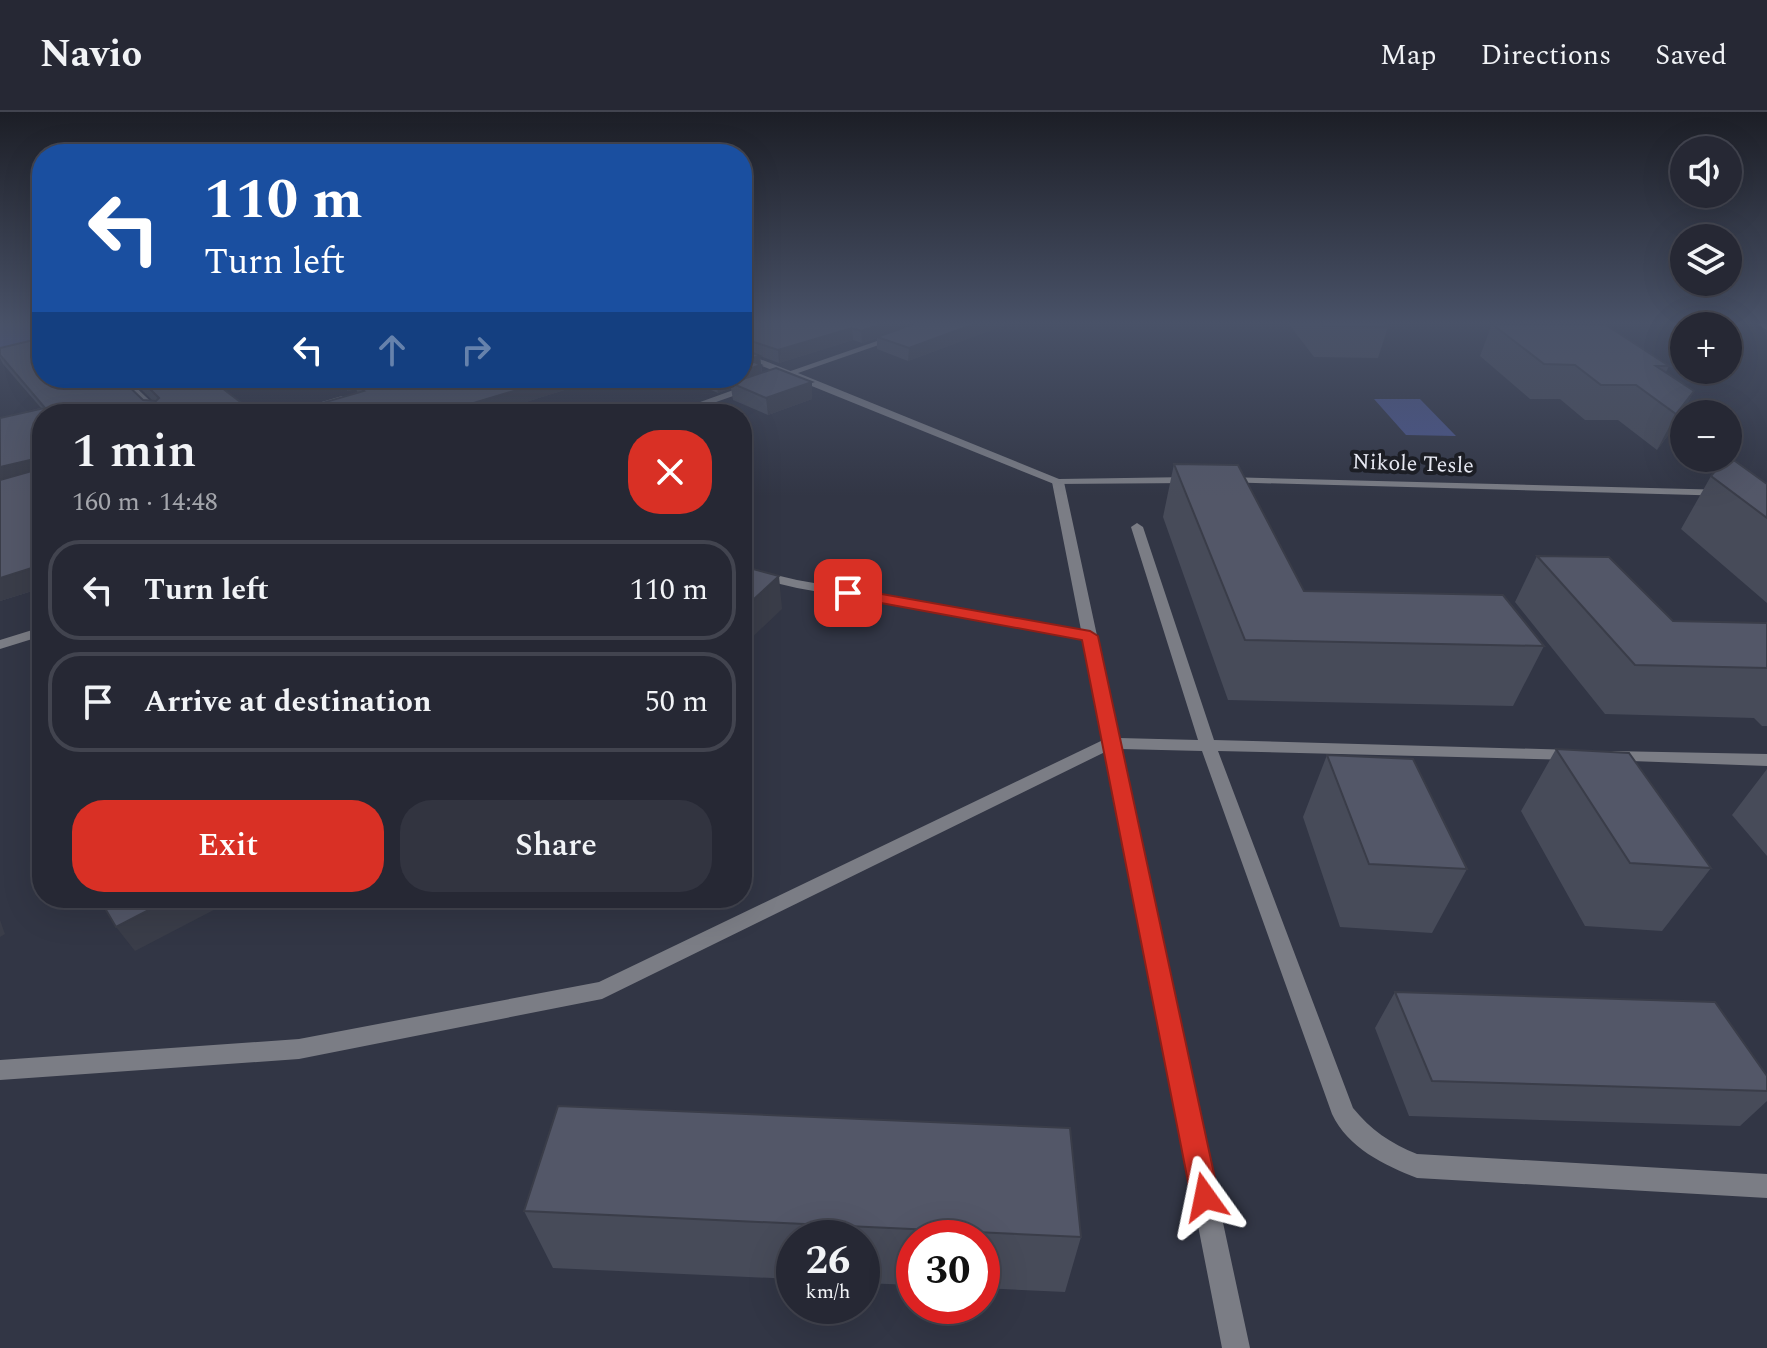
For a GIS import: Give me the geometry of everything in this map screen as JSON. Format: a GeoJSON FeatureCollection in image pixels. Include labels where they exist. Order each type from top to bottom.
{"type":"FeatureCollection","features":[{"type":"Feature","properties":{"kind":"street"},"geometry":{"type":"LineString","coordinates":[[807,381],[1058,482],[1236,1348]]}},
{"type":"Feature","properties":{"kind":"street"},"geometry":{"type":"LineString","coordinates":[[752,387],[760,384]]}},
{"type":"Feature","properties":{"kind":"street"},"geometry":{"type":"LineString","coordinates":[[132,388],[148,404]]}},
{"type":"Feature","properties":{"kind":"street"},"geometry":{"type":"LineString","coordinates":[[701,404],[748,388]]}},
{"type":"Feature","properties":{"kind":"street"},"geometry":{"type":"LineString","coordinates":[[322,404],[358,394]]}},
{"type":"Feature","properties":{"kind":"street","name":"Nikole Tesle"},"geometry":{"type":"LineString","coordinates":[[1058,482],[1269,480],[1767,494]]}},
{"type":"Feature","properties":{"kind":"street"},"geometry":{"type":"LineString","coordinates":[[1719,493],[1744,512]]}},
{"type":"Feature","properties":{"kind":"street"},"geometry":{"type":"LineString","coordinates":[[1137,527],[1208,746],[1344,1114],[1354,1129],[1392,1156],[1417,1166],[1767,1186]]}},
{"type":"Feature","properties":{"kind":"street"},"geometry":{"type":"LineString","coordinates":[[752,573],[1090,636]]}},
{"type":"Feature","properties":{"kind":"street"},"geometry":{"type":"LineString","coordinates":[[0,645],[32,634]]}},
{"type":"Feature","properties":{"kind":"street"},"geometry":{"type":"LineString","coordinates":[[0,1070],[299,1049],[602,990],[1111,743],[1767,760]]}},
{"type":"Feature","properties":{"kind":"shaded area"},"geometry":{"type":"Polygon","coordinates":[[[1374,399],[1420,399],[1456,436],[1406,435],[1374,399]]]}},
{"type":"Feature","properties":{"kind":"building"},"geometry":{"type":"Polygon","coordinates":[[[22,381],[32,381],[32,388],[130,388],[143,400],[156,401],[159,398],[149,388],[222,388],[243,404],[42,404],[22,381]]]}},
{"type":"Feature","properties":{"kind":"building"},"geometry":{"type":"Polygon","coordinates":[[[752,381],[812,382],[766,398],[743,388],[752,388],[752,381]]]}},
{"type":"Feature","properties":{"kind":"building"},"geometry":{"type":"Polygon","coordinates":[[[1595,381],[1670,381],[1670,384],[1683,384],[1694,391],[1687,400],[1670,400],[1670,410],[1636,385],[1601,385],[1595,381]]]}},
{"type":"Feature","properties":{"kind":"building"},"geometry":{"type":"Polygon","coordinates":[[[360,388],[524,388],[470,404],[322,403],[364,391],[360,388]]]}},
{"type":"Feature","properties":{"kind":"building"},"geometry":{"type":"Polygon","coordinates":[[[32,411],[32,459],[0,467],[0,418],[32,411]]]}},
{"type":"Feature","properties":{"kind":"building"},"geometry":{"type":"Polygon","coordinates":[[[1174,464],[1238,465],[1304,591],[1503,595],[1544,646],[1245,640],[1174,464]]]}},
{"type":"Feature","properties":{"kind":"building"},"geometry":{"type":"Polygon","coordinates":[[[1742,466],[1767,484],[1767,518],[1711,476],[1714,472],[1742,472],[1742,466]]]}},
{"type":"Feature","properties":{"kind":"building"},"geometry":{"type":"Polygon","coordinates":[[[32,471],[32,568],[0,578],[0,480],[32,471]]]}},
{"type":"Feature","properties":{"kind":"building"},"geometry":{"type":"Polygon","coordinates":[[[1537,556],[1609,557],[1673,621],[1767,623],[1767,668],[1635,665],[1537,556]]]}},
{"type":"Feature","properties":{"kind":"building"},"geometry":{"type":"Polygon","coordinates":[[[752,569],[779,576],[752,601],[752,569]]]}},
{"type":"Feature","properties":{"kind":"building"},"geometry":{"type":"Polygon","coordinates":[[[1556,749],[1629,753],[1711,868],[1630,863],[1556,749]]]}},
{"type":"Feature","properties":{"kind":"building"},"geometry":{"type":"Polygon","coordinates":[[[1327,755],[1413,759],[1467,869],[1369,864],[1327,755]]]}},
{"type":"Feature","properties":{"kind":"building"},"geometry":{"type":"Polygon","coordinates":[[[105,908],[153,908],[116,927],[105,908]]]}},
{"type":"Feature","properties":{"kind":"building"},"geometry":{"type":"Polygon","coordinates":[[[1395,992],[1715,1002],[1767,1076],[1767,1091],[1432,1081],[1395,992]]]}},
{"type":"Feature","properties":{"kind":"building"},"geometry":{"type":"Polygon","coordinates":[[[558,1106],[1070,1128],[1081,1237],[1000,1233],[1000,1220],[896,1220],[896,1228],[880,1228],[880,1220],[776,1220],[776,1223],[524,1211],[558,1106]]]}},
{"type":"Feature","properties":{"kind":"route"},"geometry":{"type":"LineString","coordinates":[[848,593],[1090,636],[1205,1197]]}}]}
